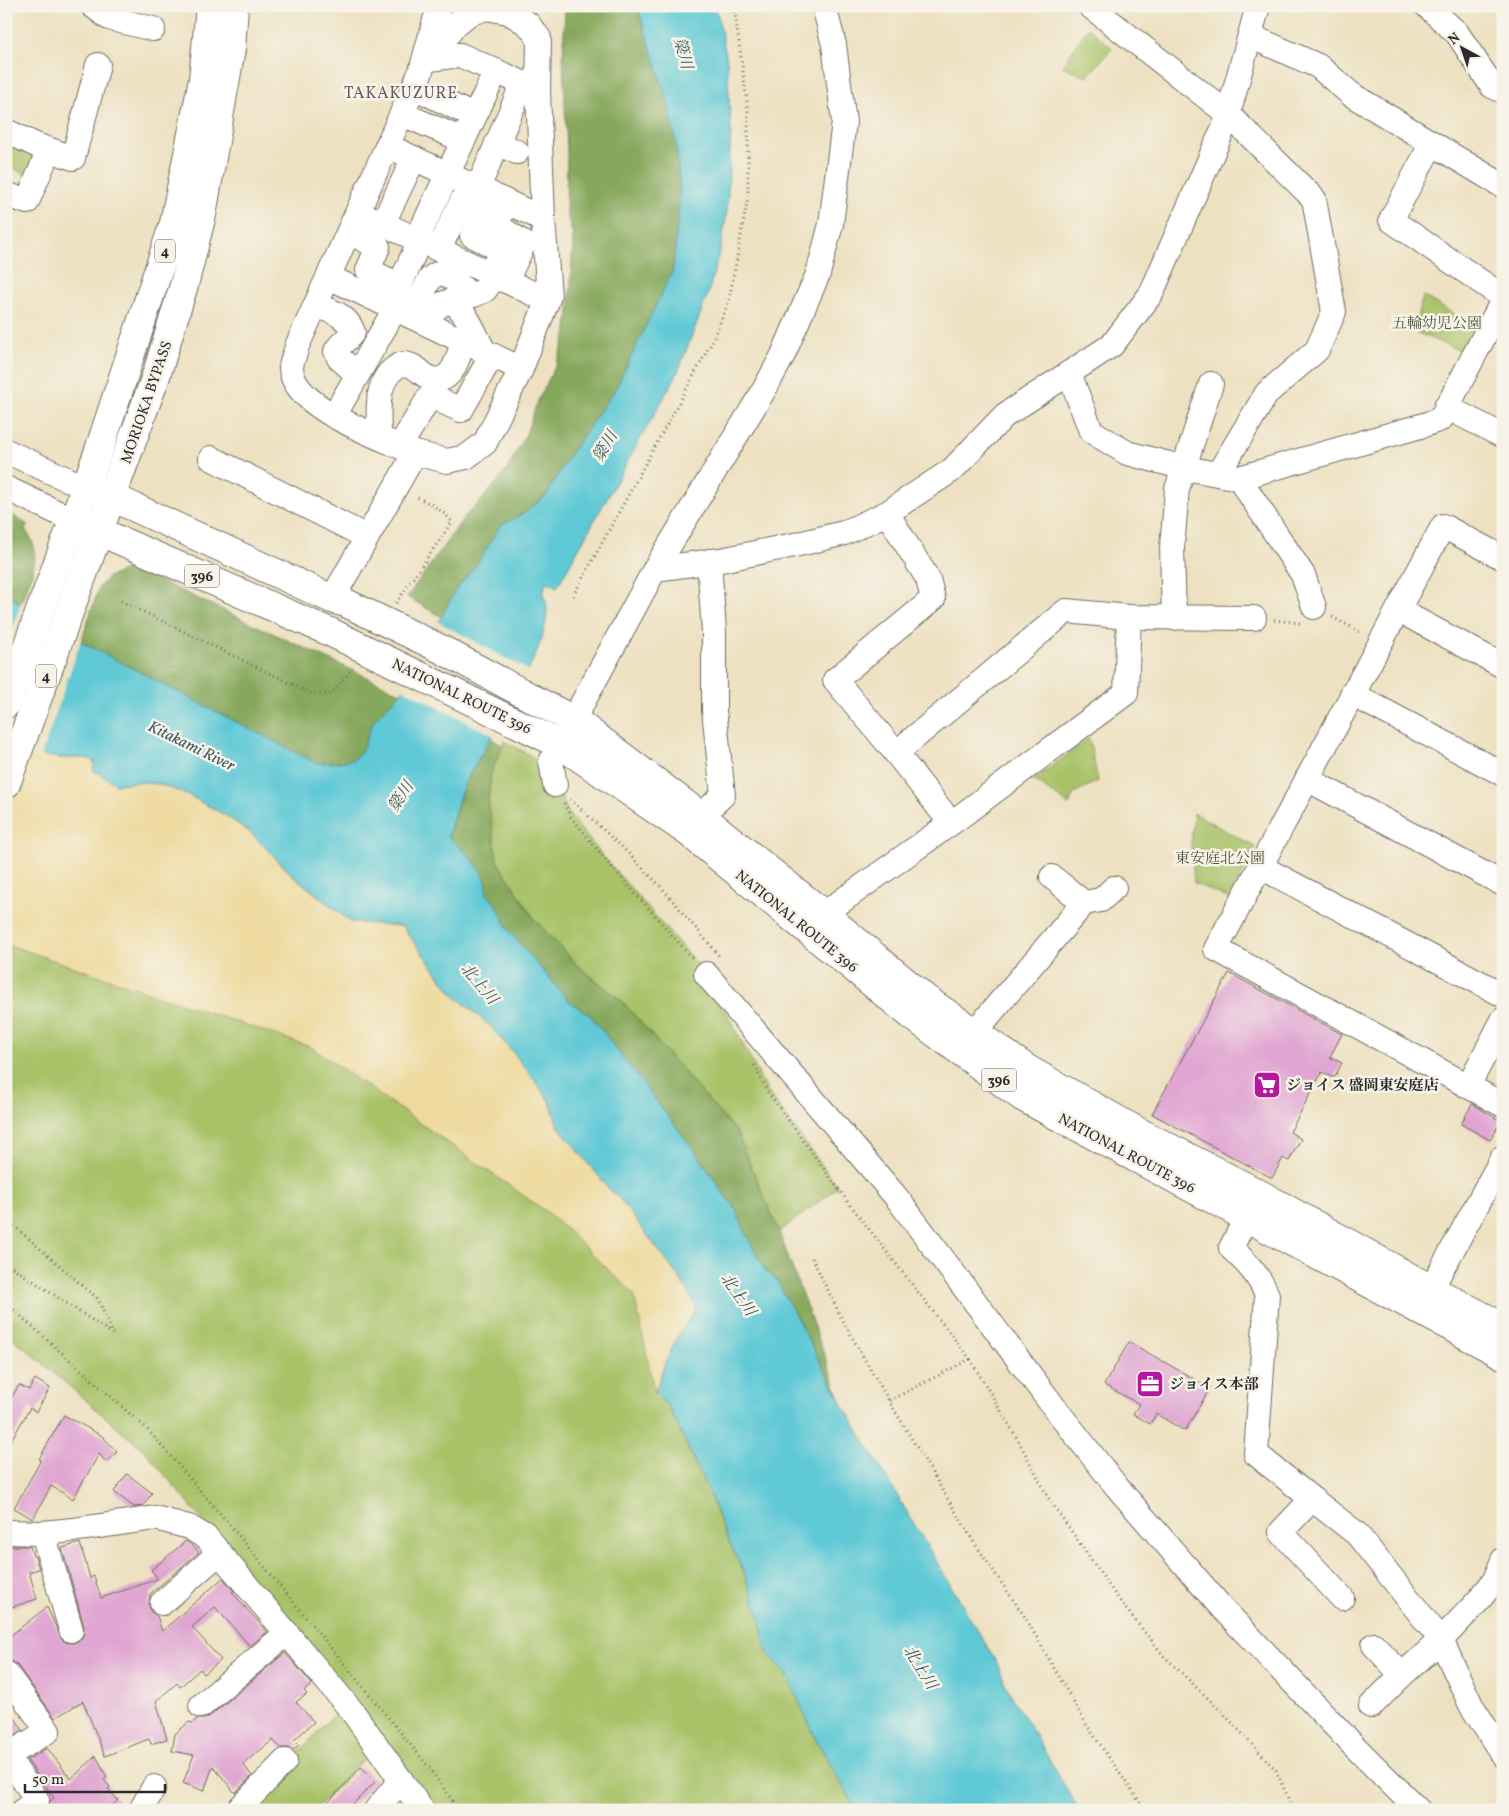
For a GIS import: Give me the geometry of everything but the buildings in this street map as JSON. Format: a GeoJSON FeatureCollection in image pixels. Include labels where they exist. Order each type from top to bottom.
{"type":"FeatureCollection","features":[{"type":"Feature","properties":{"kind":"highway","name":"MORIOKA BYPASS"},"geometry":{"type":"LineString","coordinates":[[6,704],[86,488],[174,223],[203,79],[210,6]]}},
{"type":"Feature","properties":{"kind":"highway","name":"MORIOKA BYPASS"},"geometry":{"type":"LineString","coordinates":[[6,784],[156,376],[184,285],[200,223],[231,49],[234,6]]}},
{"type":"Feature","properties":{"kind":"highway","name":"NATIONAL ROUTE 396"},"geometry":{"type":"LineString","coordinates":[[112,497],[437,647],[564,715],[694,824],[816,922],[926,999],[1022,1097],[1503,1355]]}},
{"type":"Feature","properties":{"kind":"highway","name":"NATIONAL ROUTE 396"},"geometry":{"type":"LineString","coordinates":[[73,520],[330,632],[551,740],[694,824]]}},
{"type":"Feature","properties":{"kind":"highway","name":"NATIONAL ROUTE 396"},"geometry":{"type":"LineString","coordinates":[[964,1039],[1028,1070],[1140,1132],[1258,1193],[1431,1290],[1503,1327]]}},
{"type":"Feature","properties":{"kind":"street"},"geometry":{"type":"LineString","coordinates":[[93,6],[109,18],[152,30]]}},
{"type":"Feature","properties":{"kind":"street"},"geometry":{"type":"LineString","coordinates":[[422,72],[439,6]]}},
{"type":"Feature","properties":{"kind":"street"},"geometry":{"type":"LineString","coordinates":[[555,785],[551,761],[551,740],[564,715],[764,390],[782,357],[818,274],[832,224],[844,122],[834,45],[824,6]]}},
{"type":"Feature","properties":{"kind":"street"},"geometry":{"type":"LineString","coordinates":[[1090,6],[1228,114],[1314,198],[1334,312],[1317,350],[1267,393],[1229,476]]}},
{"type":"Feature","properties":{"kind":"street"},"geometry":{"type":"LineString","coordinates":[[655,569],[799,544],[844,533],[887,513],[952,470],[1005,415],[1112,345],[1151,294],[1226,122],[1258,6]]}},
{"type":"Feature","properties":{"kind":"street"},"geometry":{"type":"LineString","coordinates":[[1427,6],[1458,33],[1492,86],[1503,91]]}},
{"type":"Feature","properties":{"kind":"street"},"geometry":{"type":"LineString","coordinates":[[334,416],[358,374],[434,275],[441,274],[453,278],[465,291],[474,294],[485,290],[497,277],[502,250],[472,235],[487,192],[507,147],[530,86],[539,38],[528,24],[508,12],[486,8],[468,14],[454,25],[422,72],[297,346],[291,368],[297,384],[306,397],[317,406],[334,416],[398,445],[447,462],[466,457],[485,443],[521,369],[549,296],[530,86]]}},
{"type":"Feature","properties":{"kind":"street"},"geometry":{"type":"LineString","coordinates":[[1250,36],[1318,66],[1352,96],[1503,186]]}},
{"type":"Feature","properties":{"kind":"street"},"geometry":{"type":"LineString","coordinates":[[422,72],[460,55],[530,86]]}},
{"type":"Feature","properties":{"kind":"street"},"geometry":{"type":"LineString","coordinates":[[6,131],[49,150],[73,158],[98,65]]}},
{"type":"Feature","properties":{"kind":"street"},"geometry":{"type":"LineString","coordinates":[[404,313],[400,285],[425,243],[447,174],[496,71]]}},
{"type":"Feature","properties":{"kind":"street"},"geometry":{"type":"LineString","coordinates":[[422,72],[454,100]]}},
{"type":"Feature","properties":{"kind":"street"},"geometry":{"type":"LineString","coordinates":[[402,114],[463,140]]}},
{"type":"Feature","properties":{"kind":"street"},"geometry":{"type":"LineString","coordinates":[[1069,373],[1091,431],[1127,453],[1185,468],[1229,476],[1441,419],[1503,299],[1391,220],[1432,143]]}},
{"type":"Feature","properties":{"kind":"street"},"geometry":{"type":"LineString","coordinates":[[388,146],[543,219]]}},
{"type":"Feature","properties":{"kind":"street"},"geometry":{"type":"LineString","coordinates":[[6,194],[27,202],[49,150]]}},
{"type":"Feature","properties":{"kind":"street"},"geometry":{"type":"LineString","coordinates":[[384,223],[406,194],[414,158]]}},
{"type":"Feature","properties":{"kind":"street"},"geometry":{"type":"LineString","coordinates":[[425,243],[487,192]]}},
{"type":"Feature","properties":{"kind":"street"},"geometry":{"type":"LineString","coordinates":[[354,222],[384,223],[547,300]]}},
{"type":"Feature","properties":{"kind":"street"},"geometry":{"type":"LineString","coordinates":[[354,222],[378,247],[368,270],[400,285]]}},
{"type":"Feature","properties":{"kind":"street"},"geometry":{"type":"LineString","coordinates":[[329,277],[521,369]]}},
{"type":"Feature","properties":{"kind":"street"},"geometry":{"type":"LineString","coordinates":[[316,305],[343,317],[350,324],[352,332],[350,336],[338,346],[336,351],[339,358],[358,374]]}},
{"type":"Feature","properties":{"kind":"street"},"geometry":{"type":"LineString","coordinates":[[398,445],[379,409],[381,388],[385,378],[397,366],[404,364],[411,365],[432,379],[442,378],[450,373],[456,365],[480,349]]}},
{"type":"Feature","properties":{"kind":"street"},"geometry":{"type":"LineString","coordinates":[[339,601],[367,537],[396,488],[398,445],[430,396],[462,410],[480,349]]}},
{"type":"Feature","properties":{"kind":"street"},"geometry":{"type":"LineString","coordinates":[[1174,618],[1172,548],[1177,489],[1210,384]]}},
{"type":"Feature","properties":{"kind":"street"},"geometry":{"type":"LineString","coordinates":[[1446,407],[1503,436]]}},
{"type":"Feature","properties":{"kind":"street"},"geometry":{"type":"LineString","coordinates":[[6,451],[86,488],[112,497]]}},
{"type":"Feature","properties":{"kind":"street"},"geometry":{"type":"LineString","coordinates":[[211,458],[367,537]]}},
{"type":"Feature","properties":{"kind":"street"},"geometry":{"type":"LineString","coordinates":[[1229,476],[1303,575],[1314,607]]}},
{"type":"Feature","properties":{"kind":"street"},"geometry":{"type":"LineString","coordinates":[[6,488],[73,520]]}},
{"type":"Feature","properties":{"kind":"street"},"geometry":{"type":"LineString","coordinates":[[887,513],[928,579],[933,599],[835,680],[951,823]]}},
{"type":"Feature","properties":{"kind":"street"},"geometry":{"type":"LineString","coordinates":[[1503,558],[1443,526],[1216,950],[1503,1105]]}},
{"type":"Feature","properties":{"kind":"street"},"geometry":{"type":"LineString","coordinates":[[694,824],[723,795],[714,710],[714,632],[709,561]]}},
{"type":"Feature","properties":{"kind":"street"},"geometry":{"type":"LineString","coordinates":[[1398,610],[1503,666]]}},
{"type":"Feature","properties":{"kind":"street"},"geometry":{"type":"LineString","coordinates":[[896,753],[1066,612],[1129,617],[1254,618]]}},
{"type":"Feature","properties":{"kind":"street"},"geometry":{"type":"LineString","coordinates":[[816,922],[836,905],[951,823],[1126,693],[1129,617]]}},
{"type":"Feature","properties":{"kind":"street"},"geometry":{"type":"LineString","coordinates":[[1352,694],[1503,774]]}},
{"type":"Feature","properties":{"kind":"street"},"geometry":{"type":"LineString","coordinates":[[1307,779],[1503,884]]}},
{"type":"Feature","properties":{"kind":"street"},"geometry":{"type":"LineString","coordinates":[[1261,867],[1503,995]]}},
{"type":"Feature","properties":{"kind":"street"},"geometry":{"type":"LineString","coordinates":[[1052,876],[1084,903]]}},
{"type":"Feature","properties":{"kind":"street"},"geometry":{"type":"LineString","coordinates":[[964,1039],[984,1021],[1084,903],[1101,900],[1114,888]]}},
{"type":"Feature","properties":{"kind":"street"},"geometry":{"type":"LineString","coordinates":[[714,967],[897,1198],[1054,1407],[1117,1487],[1222,1608],[1418,1810]]}},
{"type":"Feature","properties":{"kind":"street"},"geometry":{"type":"LineString","coordinates":[[1468,1086],[1503,1020]]}},
{"type":"Feature","properties":{"kind":"street"},"geometry":{"type":"LineString","coordinates":[[1431,1290],[1503,1157]]}},
{"type":"Feature","properties":{"kind":"street"},"geometry":{"type":"LineString","coordinates":[[1258,1193],[1231,1248],[1251,1268],[1262,1283],[1267,1295],[1256,1454],[1356,1534],[1441,1640],[1471,1705],[1503,1755]]}},
{"type":"Feature","properties":{"kind":"street"},"geometry":{"type":"LineString","coordinates":[[1312,1499],[1281,1532],[1342,1598]]}},
{"type":"Feature","properties":{"kind":"street"},"geometry":{"type":"LineString","coordinates":[[6,1532],[43,1533],[155,1518],[189,1527],[207,1538],[352,1711],[422,1810]]}},
{"type":"Feature","properties":{"kind":"street"},"geometry":{"type":"LineString","coordinates":[[43,1533],[71,1630]]}},
{"type":"Feature","properties":{"kind":"street"},"geometry":{"type":"LineString","coordinates":[[162,1603],[219,1553]]}},
{"type":"Feature","properties":{"kind":"street"},"geometry":{"type":"LineString","coordinates":[[1370,1706],[1472,1609],[1495,1580],[1503,1560]]}},
{"type":"Feature","properties":{"kind":"street"},"geometry":{"type":"LineString","coordinates":[[201,1706],[287,1633]]}},
{"type":"Feature","properties":{"kind":"street"},"geometry":{"type":"LineString","coordinates":[[1374,1645],[1402,1675]]}},
{"type":"Feature","properties":{"kind":"street"},"geometry":{"type":"LineString","coordinates":[[6,1673],[48,1731],[7,1756],[37,1800],[24,1810]]}},
{"type":"Feature","properties":{"kind":"street"},"geometry":{"type":"LineString","coordinates":[[238,1810],[285,1761]]}},
{"type":"Feature","properties":{"kind":"street"},"geometry":{"type":"LineString","coordinates":[[376,1810],[401,1780]]}},
{"type":"Feature","properties":{"kind":"street"},"geometry":{"type":"LineString","coordinates":[[140,1810],[154,1787]]}},
{"type":"Feature","properties":{"kind":"path"},"geometry":{"type":"LineString","coordinates":[[573,596],[712,342],[729,302],[748,197],[748,108],[734,6]]}},
{"type":"Feature","properties":{"kind":"path"},"geometry":{"type":"LineString","coordinates":[[555,785],[571,817],[605,859],[714,967]]}},
{"type":"Feature","properties":{"kind":"path"},"geometry":{"type":"LineString","coordinates":[[555,785],[623,848],[662,888],[714,967]]}},
{"type":"Feature","properties":{"kind":"path"},"geometry":{"type":"LineString","coordinates":[[750,1058],[768,1092],[848,1202],[970,1359],[1017,1438],[1049,1499],[1122,1604],[1164,1656],[1223,1713],[1276,1770],[1293,1810]]}},
{"type":"Feature","properties":{"kind":"path"},"geometry":{"type":"LineString","coordinates":[[6,1219],[98,1299],[113,1334],[6,1263]]}},
{"type":"Feature","properties":{"kind":"path"},"geometry":{"type":"LineString","coordinates":[[812,1258],[846,1325],[889,1401],[975,1544],[1025,1617],[1086,1724],[1145,1810]]}},
{"type":"Feature","properties":{"kind":"path"},"geometry":{"type":"LineString","coordinates":[[889,1401],[970,1359]]}},
{"type":"Feature","properties":{"kind":"green space"},"geometry":{"type":"Polygon","coordinates":[[[565,6],[637,6],[667,98],[676,142],[680,193],[673,270],[616,388],[569,456],[546,496],[524,513],[500,526],[478,563],[455,591],[442,617],[407,597],[466,515],[481,501],[506,471],[526,434],[538,400],[556,365],[566,336],[570,303],[573,236],[566,210],[567,153],[563,57],[565,6]]]}},
{"type":"Feature","properties":{"kind":"green space"},"geometry":{"type":"Polygon","coordinates":[[[1088,28],[1112,48],[1087,77],[1062,66],[1088,28]]]}},
{"type":"Feature","properties":{"kind":"green space"},"geometry":{"type":"Polygon","coordinates":[[[6,144],[32,153],[34,160],[28,176],[8,165],[6,162],[6,144]]]}},
{"type":"Feature","properties":{"kind":"green space","name":"五輪幼児公園"},"geometry":{"type":"Polygon","coordinates":[[[1423,296],[1478,328],[1463,352],[1413,331],[1423,296]]]}},
{"type":"Feature","properties":{"kind":"green space"},"geometry":{"type":"Polygon","coordinates":[[[6,511],[28,525],[25,530],[31,538],[34,547],[34,566],[21,603],[6,594],[6,511]]]}},
{"type":"Feature","properties":{"kind":"green space"},"geometry":{"type":"Polygon","coordinates":[[[129,569],[143,573],[401,693],[374,720],[361,753],[352,760],[316,763],[81,642],[99,587],[108,577],[129,569]]]}},
{"type":"Feature","properties":{"kind":"green space"},"geometry":{"type":"Polygon","coordinates":[[[491,738],[503,746],[491,773],[488,801],[497,861],[535,920],[578,966],[622,1001],[737,1133],[779,1232],[842,1403],[776,1279],[766,1272],[734,1206],[697,1154],[590,1015],[570,1002],[509,931],[496,904],[486,893],[448,836],[464,786],[491,738]]]}},
{"type":"Feature","properties":{"kind":"green space"},"geometry":{"type":"Polygon","coordinates":[[[1089,738],[1098,781],[1074,793],[1069,805],[1034,780],[1089,738]]]}},
{"type":"Feature","properties":{"kind":"green space"},"geometry":{"type":"Polygon","coordinates":[[[504,741],[530,755],[543,767],[555,785],[571,817],[605,859],[706,974],[768,1092],[838,1187],[779,1232],[737,1133],[622,1001],[578,966],[535,920],[497,861],[488,801],[491,773],[504,741]]]}},
{"type":"Feature","properties":{"kind":"green space","name":"東安庭北公園"},"geometry":{"type":"Polygon","coordinates":[[[1194,813],[1255,847],[1230,899],[1194,883],[1191,845],[1194,813]]]}},
{"type":"Feature","properties":{"kind":"green space"},"geometry":{"type":"Polygon","coordinates":[[[6,944],[311,1047],[550,1214],[634,1294],[655,1394],[669,1407],[744,1573],[760,1617],[764,1644],[769,1655],[785,1670],[817,1741],[857,1810],[432,1810],[360,1710],[145,1451],[6,1332],[6,944]]]}},
{"type":"Feature","properties":{"kind":"green space"},"geometry":{"type":"Polygon","coordinates":[[[339,1709],[372,1750],[316,1810],[245,1810],[339,1709]]]}},
{"type":"Feature","properties":{"kind":"sand"},"geometry":{"type":"Polygon","coordinates":[[[6,747],[58,758],[89,758],[116,784],[139,782],[160,784],[190,796],[225,815],[251,833],[293,876],[351,922],[402,926],[453,994],[489,1025],[513,1052],[550,1101],[558,1126],[609,1189],[619,1198],[681,1280],[696,1305],[695,1311],[679,1334],[665,1363],[655,1394],[634,1294],[550,1214],[311,1047],[6,944],[6,747]]]}},
{"type":"Feature","properties":{"kind":"water"},"geometry":{"type":"Polygon","coordinates":[[[637,6],[702,6],[704,10],[716,7],[727,60],[731,132],[727,211],[722,242],[708,294],[677,374],[557,587],[546,581],[543,595],[547,612],[543,634],[533,661],[503,718],[464,785],[448,836],[480,870],[487,885],[486,893],[496,904],[509,931],[570,1002],[590,1015],[697,1154],[734,1206],[766,1272],[776,1279],[842,1403],[997,1663],[1007,1688],[1079,1810],[857,1810],[817,1741],[785,1671],[769,1655],[764,1644],[760,1617],[744,1573],[669,1407],[655,1394],[665,1363],[679,1334],[695,1311],[696,1305],[681,1280],[619,1198],[609,1189],[558,1126],[550,1101],[513,1052],[489,1025],[453,994],[402,926],[351,922],[293,875],[251,833],[225,815],[190,796],[160,784],[139,782],[116,784],[93,770],[95,762],[90,759],[31,754],[6,747],[6,594],[81,642],[316,763],[352,760],[361,753],[374,720],[401,693],[455,591],[478,563],[500,526],[524,513],[546,496],[569,456],[616,388],[673,270],[680,193],[676,142],[667,98],[637,6]]]}},
{"type":"Feature","properties":{"kind":"pier"},"geometry":{"type":"Polygon","coordinates":[[[22,600],[81,640],[40,759],[6,750],[6,646],[22,600]]]}},
{"type":"Feature","properties":{"kind":"pier"},"geometry":{"type":"Polygon","coordinates":[[[437,621],[531,672],[494,736],[401,688],[437,621]]]}},
{"type":"Feature","properties":{"kind":"place","name":"ジョイス 盛岡東安庭店"},"geometry":{"type":"Point","coordinates":[1267,1085]}},
{"type":"Feature","properties":{"kind":"place","name":"ジョイス本部"},"geometry":{"type":"Point","coordinates":[1150,1384]}},
{"type":"Feature","properties":{"kind":"district","name":"TAKAKUZURE"},"geometry":{"type":"Point","coordinates":[401,92]}},
{"type":"Feature","properties":{"kind":"water label","name":"簗川"},"geometry":{"type":"Point","coordinates":[684,53]}},
{"type":"Feature","properties":{"kind":"water label","name":"簗川"},"geometry":{"type":"Point","coordinates":[604,446]}},
{"type":"Feature","properties":{"kind":"water label","name":"Kitakami River"},"geometry":{"type":"Point","coordinates":[192,745]}},
{"type":"Feature","properties":{"kind":"water label","name":"簗川"},"geometry":{"type":"Point","coordinates":[400,796]}},
{"type":"Feature","properties":{"kind":"water label","name":"北上川"},"geometry":{"type":"Point","coordinates":[480,983]}},
{"type":"Feature","properties":{"kind":"water label","name":"北上川"},"geometry":{"type":"Point","coordinates":[739,1294]}},
{"type":"Feature","properties":{"kind":"water label","name":"北上川"},"geometry":{"type":"Point","coordinates":[921,1667]}}]}
